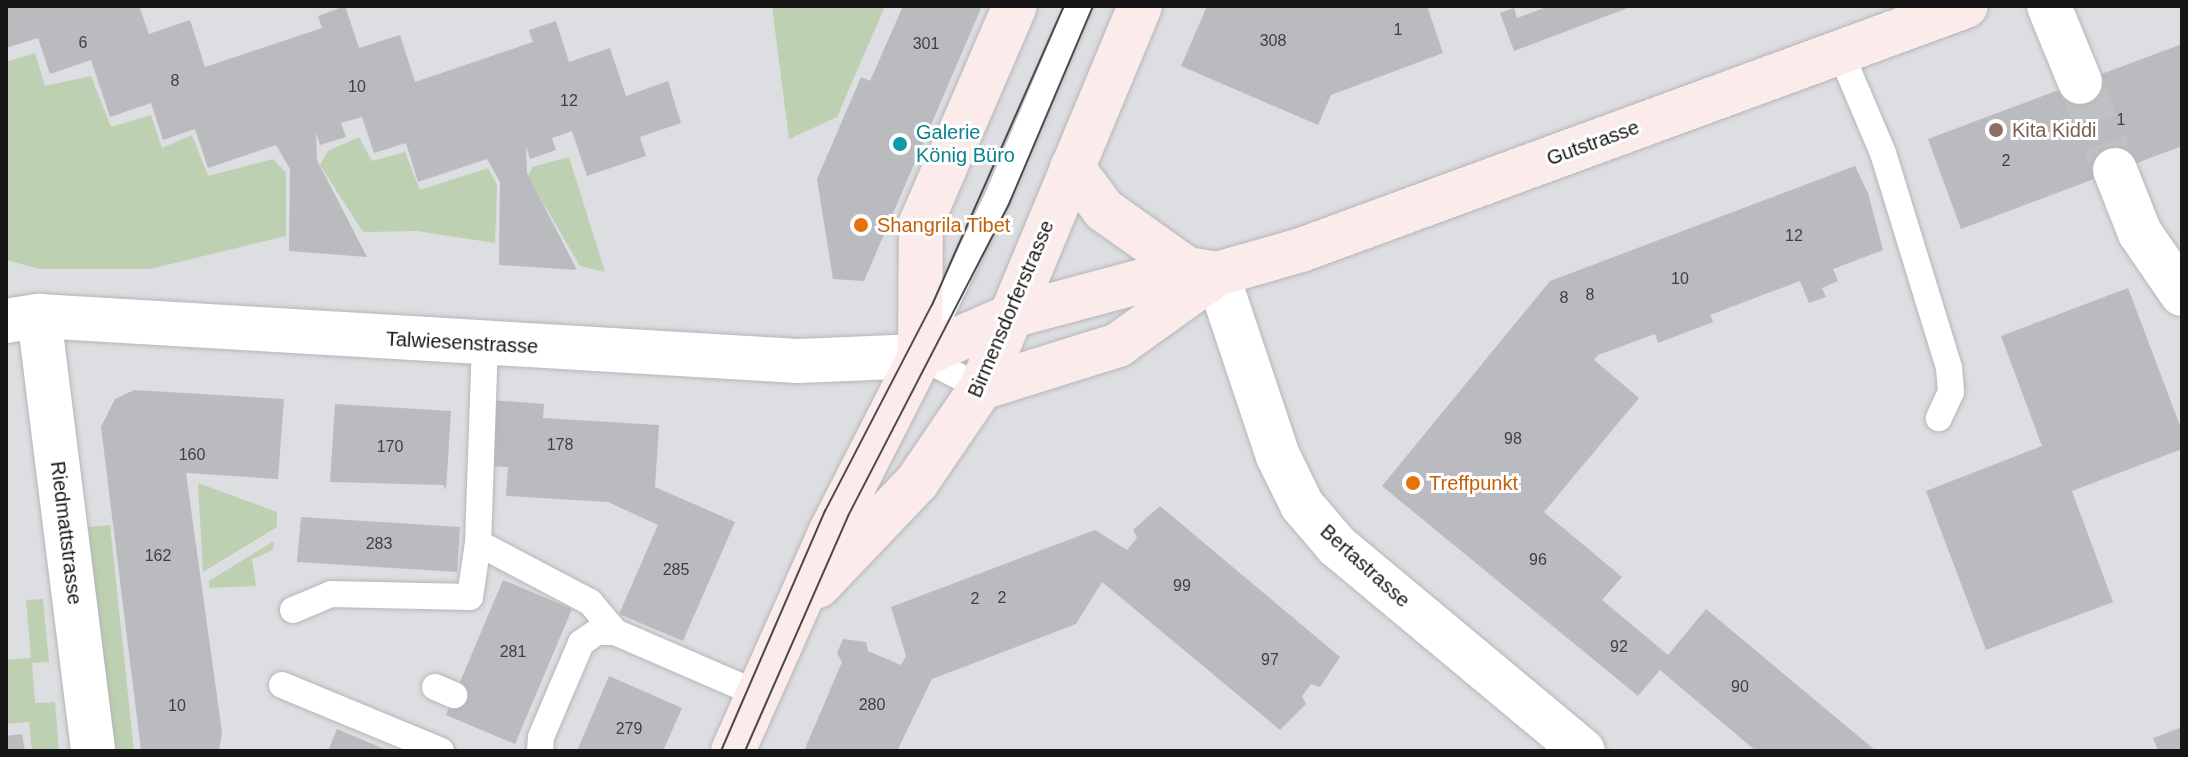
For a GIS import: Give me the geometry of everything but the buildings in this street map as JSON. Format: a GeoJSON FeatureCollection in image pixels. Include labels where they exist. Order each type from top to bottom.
{"type":"FeatureCollection","features":[{"type":"Feature","properties":{"kind":"main road","name":"Birmensdorferstrasse"},"geometry":{"type":"LineString","coordinates":[[733,751],[793,611],[920,356],[921,223],[1015,6]]}},
{"type":"Feature","properties":{"kind":"main road","name":"Birmensdorferstrasse"},"geometry":{"type":"LineString","coordinates":[[793,611],[917,482],[981,388],[1140,6]]}},
{"type":"Feature","properties":{"kind":"main road","name":"Gutstrasse"},"geometry":{"type":"LineString","coordinates":[[920,356],[1011,316],[1301,250],[1966,6]]}},
{"type":"Feature","properties":{"kind":"main road"},"geometry":{"type":"LineString","coordinates":[[1072,167],[1104,210],[1202,272]]}},
{"type":"Feature","properties":{"kind":"main road","name":"Gutstrasse"},"geometry":{"type":"LineString","coordinates":[[981,388],[1118,345],[1202,272]]}},
{"type":"Feature","properties":{"kind":"street"},"geometry":{"type":"LineString","coordinates":[[2049,6],[2080,82]]}},
{"type":"Feature","properties":{"kind":"street"},"geometry":{"type":"LineString","coordinates":[[2115,170],[2140,233],[2182,294]]}},
{"type":"Feature","properties":{"kind":"street","name":"Bertastrasse"},"geometry":{"type":"LineString","coordinates":[[1202,272],[1278,456],[1302,505],[1337,546],[1583,751]]}},
{"type":"Feature","properties":{"kind":"street","name":"Talwiesenstrasse"},"geometry":{"type":"LineString","coordinates":[[22,318],[798,361],[920,356]]}},
{"type":"Feature","properties":{"kind":"street","name":"Riedmattstrasse"},"geometry":{"type":"LineString","coordinates":[[22,318],[93,751]]}},
{"type":"Feature","properties":{"kind":"lane","name":"Birmensdorferstrasse"},"geometry":{"type":"LineString","coordinates":[[920,356],[997,199],[1079,6]]}},
{"type":"Feature","properties":{"kind":"lane"},"geometry":{"type":"LineString","coordinates":[[1841,54],[1883,153],[1949,368],[1951,392],[1939,418]]}},
{"type":"Feature","properties":{"kind":"lane"},"geometry":{"type":"LineString","coordinates":[[293,610],[331,594],[470,597],[478,543],[485,345]]}},
{"type":"Feature","properties":{"kind":"lane"},"geometry":{"type":"LineString","coordinates":[[920,356],[981,388]]}},
{"type":"Feature","properties":{"kind":"lane"},"geometry":{"type":"LineString","coordinates":[[478,543],[590,602],[615,632]]}},
{"type":"Feature","properties":{"kind":"lane"},"geometry":{"type":"LineString","coordinates":[[535,737],[581,643],[597,632],[615,632],[758,694]]}},
{"type":"Feature","properties":{"kind":"lane"},"geometry":{"type":"LineString","coordinates":[[282,685],[314,712],[441,751]]}},
{"type":"Feature","properties":{"kind":"green space"},"geometry":{"type":"Polygon","coordinates":[[[772,6],[885,6],[837,117],[789,139],[772,6]]]}},
{"type":"Feature","properties":{"kind":"green space"},"geometry":{"type":"Polygon","coordinates":[[[35,53],[45,86],[91,76],[111,127],[151,115],[162,148],[192,135],[208,176],[273,159],[286,173],[286,236],[150,269],[40,269],[6,260],[6,62],[35,53]]]}},
{"type":"Feature","properties":{"kind":"green space"},"geometry":{"type":"Polygon","coordinates":[[[359,137],[372,161],[405,152],[420,190],[488,168],[497,185],[495,243],[417,231],[363,232],[320,165],[328,151],[359,137]]]}},
{"type":"Feature","properties":{"kind":"green space"},"geometry":{"type":"Polygon","coordinates":[[[569,157],[605,272],[580,266],[528,177],[532,167],[569,157]]]}},
{"type":"Feature","properties":{"kind":"green space"},"geometry":{"type":"Polygon","coordinates":[[[198,483],[277,512],[277,527],[203,572],[198,483]]]}},
{"type":"Feature","properties":{"kind":"green space"},"geometry":{"type":"Polygon","coordinates":[[[110,525],[134,751],[112,751],[88,527],[110,525]]]}},
{"type":"Feature","properties":{"kind":"green space"},"geometry":{"type":"Polygon","coordinates":[[[274,541],[273,550],[252,559],[256,586],[209,588],[209,581],[274,541]]]}},
{"type":"Feature","properties":{"kind":"green space"},"geometry":{"type":"Polygon","coordinates":[[[43,599],[49,662],[32,663],[35,703],[55,702],[59,751],[32,751],[29,722],[6,724],[6,660],[31,658],[26,600],[43,599]]]}},
{"type":"Feature","properties":{"kind":"tunnel"},"geometry":{"type":"LineString","coordinates":[[2080,82],[2115,170]]}},
{"type":"Feature","properties":{"kind":"tram line"},"geometry":{"type":"LineString","coordinates":[[721,751],[825,511],[932,305],[1064,6]]}},
{"type":"Feature","properties":{"kind":"tram line"},"geometry":{"type":"LineString","coordinates":[[745,751],[848,516],[1009,204],[1093,6]]}},
{"type":"Feature","properties":{"kind":"place","name":"Kita Kiddi"},"geometry":{"type":"Point","coordinates":[1996,130]}},
{"type":"Feature","properties":{"kind":"place","name":"Galerie König Büro"},"geometry":{"type":"Point","coordinates":[900,144]}},
{"type":"Feature","properties":{"kind":"place","name":"Shangrila Tibet"},"geometry":{"type":"Point","coordinates":[861,225]}},
{"type":"Feature","properties":{"kind":"place","name":"Treffpunkt"},"geometry":{"type":"Point","coordinates":[1413,483]}}]}
